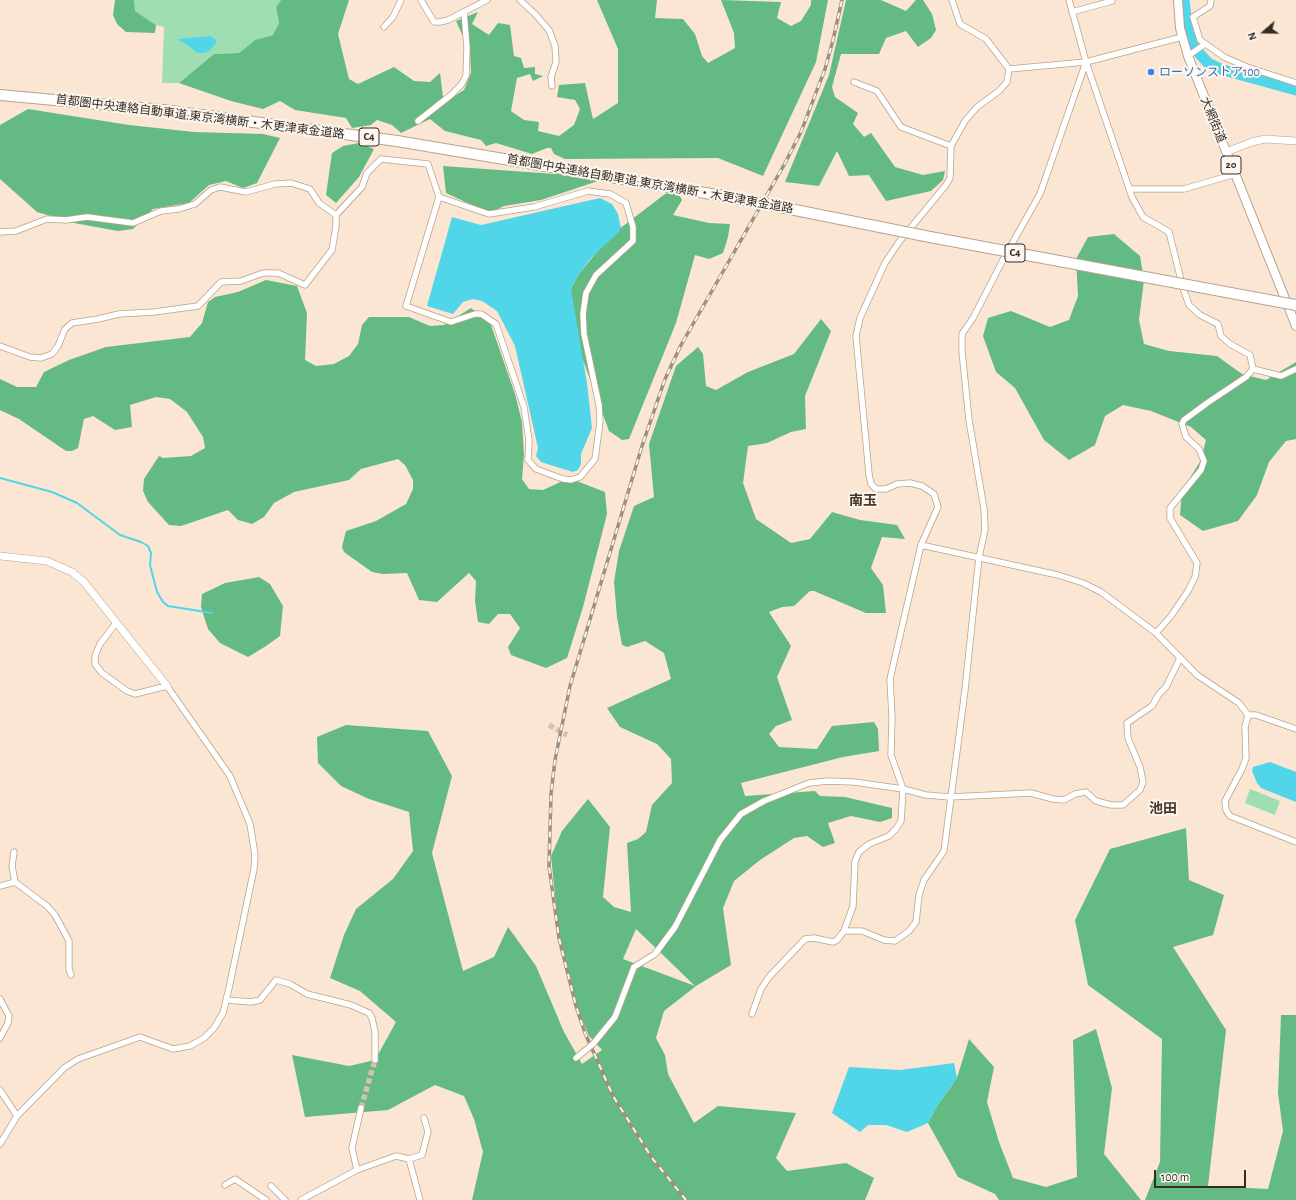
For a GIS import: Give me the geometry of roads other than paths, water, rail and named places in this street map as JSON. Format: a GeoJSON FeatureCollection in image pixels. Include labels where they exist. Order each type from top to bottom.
{"type":"FeatureCollection","features":[{"type":"Feature","properties":{"kind":"highway","name":"首都圏中央連絡自動車道;東京湾横断・木更津東金道路"},"geometry":{"type":"LineString","coordinates":[[0,95],[163,110],[397,141],[734,198],[930,237],[1296,304]]}},
{"type":"Feature","properties":{"kind":"main road","name":"大網街道"},"geometry":{"type":"LineString","coordinates":[[1178,0],[1182,37],[1188,56],[1296,326]]}},
{"type":"Feature","properties":{"kind":"street"},"geometry":{"type":"LineString","coordinates":[[384,27],[393,17],[400,0]]}},
{"type":"Feature","properties":{"kind":"street"},"geometry":{"type":"LineString","coordinates":[[421,0],[434,22],[448,20],[487,0]]}},
{"type":"Feature","properties":{"kind":"street"},"geometry":{"type":"LineString","coordinates":[[520,0],[549,30],[555,46],[556,62],[551,77],[552,86]]}},
{"type":"Feature","properties":{"kind":"street"},"geometry":{"type":"LineString","coordinates":[[752,1014],[761,989],[769,977],[805,939],[814,938],[833,942],[837,940],[844,931],[852,906],[855,861],[859,852],[869,844],[889,836],[901,821],[903,789],[891,756],[890,679],[922,545],[938,507],[934,494],[922,486],[910,483],[898,484],[886,489],[876,489],[871,484],[856,336],[860,318],[885,263],[899,242],[946,185],[950,178],[951,146],[965,122],[977,107],[999,92],[1007,82],[1009,69],[986,39],[960,24],[952,0]]}},
{"type":"Feature","properties":{"kind":"street"},"geometry":{"type":"LineString","coordinates":[[1069,0],[1086,62],[1129,189],[1143,218],[1169,232],[1183,288],[1189,305],[1200,315],[1218,324],[1221,336],[1250,354],[1253,369],[1246,378],[1210,401],[1184,420],[1182,424],[1186,437],[1198,449],[1204,460],[1201,470],[1170,508],[1170,518],[1197,563],[1195,577],[1188,591],[1171,616],[1156,633]]}},
{"type":"Feature","properties":{"kind":"street"},"geometry":{"type":"LineString","coordinates":[[1210,0],[1210,6],[1193,17],[1198,36],[1204,44],[1224,57],[1247,67],[1296,83]]}},
{"type":"Feature","properties":{"kind":"street"},"geometry":{"type":"LineString","coordinates":[[1072,12],[1112,1]]}},
{"type":"Feature","properties":{"kind":"street"},"geometry":{"type":"LineString","coordinates":[[418,121],[451,95],[461,85],[466,76],[467,48],[464,12]]}},
{"type":"Feature","properties":{"kind":"street"},"geometry":{"type":"LineString","coordinates":[[1009,69],[1086,62],[1182,37]]}},
{"type":"Feature","properties":{"kind":"street"},"geometry":{"type":"LineString","coordinates":[[1188,56],[1204,44]]}},
{"type":"Feature","properties":{"kind":"street"},"geometry":{"type":"LineString","coordinates":[[844,931],[862,931],[884,940],[894,941],[909,931],[916,922],[919,895],[924,880],[944,851],[965,690],[979,557],[985,530],[984,509],[969,420],[962,351],[962,334],[973,318],[1004,258],[1040,194],[1086,62]]}},
{"type":"Feature","properties":{"kind":"street"},"geometry":{"type":"LineString","coordinates":[[854,82],[877,91],[901,127],[951,146]]}},
{"type":"Feature","properties":{"kind":"street"},"geometry":{"type":"LineString","coordinates":[[1226,152],[1252,142],[1265,139],[1296,141]]}},
{"type":"Feature","properties":{"kind":"street"},"geometry":{"type":"LineString","coordinates":[[0,346],[30,357],[40,358],[52,354],[58,346],[64,329],[72,323],[118,314],[161,311],[198,306],[221,282],[241,281],[263,273],[278,273],[305,285],[332,250],[336,215],[362,187],[367,173],[381,159],[428,164],[439,197],[406,306],[451,322],[475,314],[481,314],[496,324],[524,407],[529,440],[528,460],[536,469],[563,479],[572,480],[580,477],[595,459],[600,422],[599,405],[584,334],[583,314],[586,292],[596,274],[633,241],[632,221],[626,203],[610,194],[588,191],[534,207],[489,214],[439,197]]}},
{"type":"Feature","properties":{"kind":"street"},"geometry":{"type":"LineString","coordinates":[[1129,189],[1184,188],[1235,174]]}},
{"type":"Feature","properties":{"kind":"street"},"geometry":{"type":"LineString","coordinates":[[0,232],[16,231],[47,219],[71,220],[87,217],[133,223],[161,211],[179,209],[195,204],[211,190],[220,187],[246,192],[275,184],[291,183],[310,189],[319,203],[336,215]]}},
{"type":"Feature","properties":{"kind":"street"},"geometry":{"type":"LineString","coordinates":[[1253,369],[1281,376],[1296,369]]}},
{"type":"Feature","properties":{"kind":"street"},"geometry":{"type":"LineString","coordinates":[[922,545],[1058,575],[1083,583],[1101,592],[1156,633],[1197,675],[1239,703],[1248,715],[1246,727],[1246,758],[1242,769],[1225,801],[1226,810],[1230,816],[1296,842]]}},
{"type":"Feature","properties":{"kind":"street"},"geometry":{"type":"LineString","coordinates":[[0,556],[47,560],[61,566],[84,582],[167,686],[230,776],[252,834],[254,869],[223,1013],[214,1028],[204,1038],[190,1046],[173,1049],[140,1037],[78,1058],[64,1068],[17,1116],[0,1144]]}},
{"type":"Feature","properties":{"kind":"street"},"geometry":{"type":"LineString","coordinates":[[116,623],[100,644],[96,656],[95,664],[102,673],[127,691],[135,694],[167,686]]}},
{"type":"Feature","properties":{"kind":"street"},"geometry":{"type":"LineString","coordinates":[[576,1058],[593,1044],[615,1017],[634,967],[656,954],[675,927],[720,840],[741,814],[764,801],[809,783],[854,782],[903,789],[926,795],[950,797],[1031,793],[1053,799],[1064,800],[1075,794],[1086,792],[1096,801],[1111,805],[1123,805],[1140,790],[1143,782],[1140,767],[1128,738],[1127,723],[1152,706],[1159,694],[1166,687],[1180,658]]}},
{"type":"Feature","properties":{"kind":"street"},"geometry":{"type":"LineString","coordinates":[[1248,715],[1256,715],[1296,729]]}},
{"type":"Feature","properties":{"kind":"street"},"geometry":{"type":"LineString","coordinates":[[14,852],[12,866],[15,882],[47,906],[55,915],[69,941],[71,975]]}},
{"type":"Feature","properties":{"kind":"street"},"geometry":{"type":"LineString","coordinates":[[0,886],[15,882]]}},
{"type":"Feature","properties":{"kind":"street"},"geometry":{"type":"LineString","coordinates":[[226,1000],[251,1002],[260,1000],[276,980],[290,984],[307,994],[351,1005],[368,1013],[372,1018],[375,1032],[375,1060]]}},
{"type":"Feature","properties":{"kind":"street"},"geometry":{"type":"LineString","coordinates":[[0,999],[9,1016],[8,1022],[0,1038]]}},
{"type":"Feature","properties":{"kind":"street"},"geometry":{"type":"LineString","coordinates":[[0,1090],[17,1116]]}},
{"type":"Feature","properties":{"kind":"street"},"geometry":{"type":"LineString","coordinates":[[358,1170],[352,1148],[360,1108]]}},
{"type":"Feature","properties":{"kind":"street"},"geometry":{"type":"LineString","coordinates":[[301,1200],[358,1170],[396,1156],[409,1159],[422,1155],[428,1132],[424,1118]]}},
{"type":"Feature","properties":{"kind":"street"},"geometry":{"type":"LineString","coordinates":[[409,1159],[420,1200]]}},
{"type":"Feature","properties":{"kind":"street"},"geometry":{"type":"LineString","coordinates":[[225,1185],[235,1179],[266,1200]]}},
{"type":"Feature","properties":{"kind":"street"},"geometry":{"type":"LineString","coordinates":[[271,1186],[285,1200]]}},
{"type":"Feature","properties":{"kind":"water"},"geometry":{"type":"Polygon","coordinates":[[[210,36],[216,40],[216,43],[208,52],[200,53],[197,53],[185,43],[178,40],[179,39],[210,36]]]}},
{"type":"Feature","properties":{"kind":"water"},"geometry":{"type":"Polygon","coordinates":[[[600,198],[612,204],[618,214],[621,228],[619,232],[592,257],[578,275],[571,289],[587,383],[592,428],[581,454],[581,464],[578,470],[573,472],[541,462],[536,456],[538,448],[515,346],[497,311],[482,301],[473,299],[463,302],[453,314],[427,306],[452,217],[481,225],[600,198]]]}},
{"type":"Feature","properties":{"kind":"water"},"geometry":{"type":"Polygon","coordinates":[[[1270,762],[1296,772],[1296,802],[1261,788],[1257,783],[1252,771],[1253,767],[1270,762]]]}},
{"type":"Feature","properties":{"kind":"water"},"geometry":{"type":"Polygon","coordinates":[[[954,1063],[957,1078],[937,1106],[928,1123],[907,1132],[886,1125],[868,1125],[860,1132],[832,1113],[849,1067],[900,1070],[954,1063]]]}},
{"type":"Feature","properties":{"kind":"waterway"},"geometry":{"type":"LineString","coordinates":[[1184,0],[1188,33],[1199,53],[1208,63],[1220,69],[1296,90]]}},
{"type":"Feature","properties":{"kind":"waterway"},"geometry":{"type":"LineString","coordinates":[[0,478],[52,492],[77,503],[120,535],[148,546],[151,553],[150,565],[157,592],[163,602],[168,606],[212,613]]}},
{"type":"Feature","properties":{"kind":"tunnel"},"geometry":{"type":"LineString","coordinates":[[549,725],[567,735]]}},
{"type":"Feature","properties":{"kind":"tunnel"},"geometry":{"type":"LineString","coordinates":[[361,1108],[375,1060]]}},
{"type":"Feature","properties":{"kind":"railway"},"geometry":{"type":"LineString","coordinates":[[686,1200],[652,1158],[613,1096],[585,1033],[576,1006],[559,938],[549,866],[551,794],[555,760],[570,686],[642,446],[665,379],[681,345],[784,165],[801,132],[825,69],[842,0]]}},
{"type":"Feature","properties":{"kind":"place","name":"ローソンストア100"},"geometry":{"type":"Point","coordinates":[1151,72]}},
{"type":"Feature","properties":{"kind":"district","name":"南玉"},"geometry":{"type":"Point","coordinates":[863,501]}},
{"type":"Feature","properties":{"kind":"district","name":"池田"},"geometry":{"type":"Point","coordinates":[1163,809]}}]}
